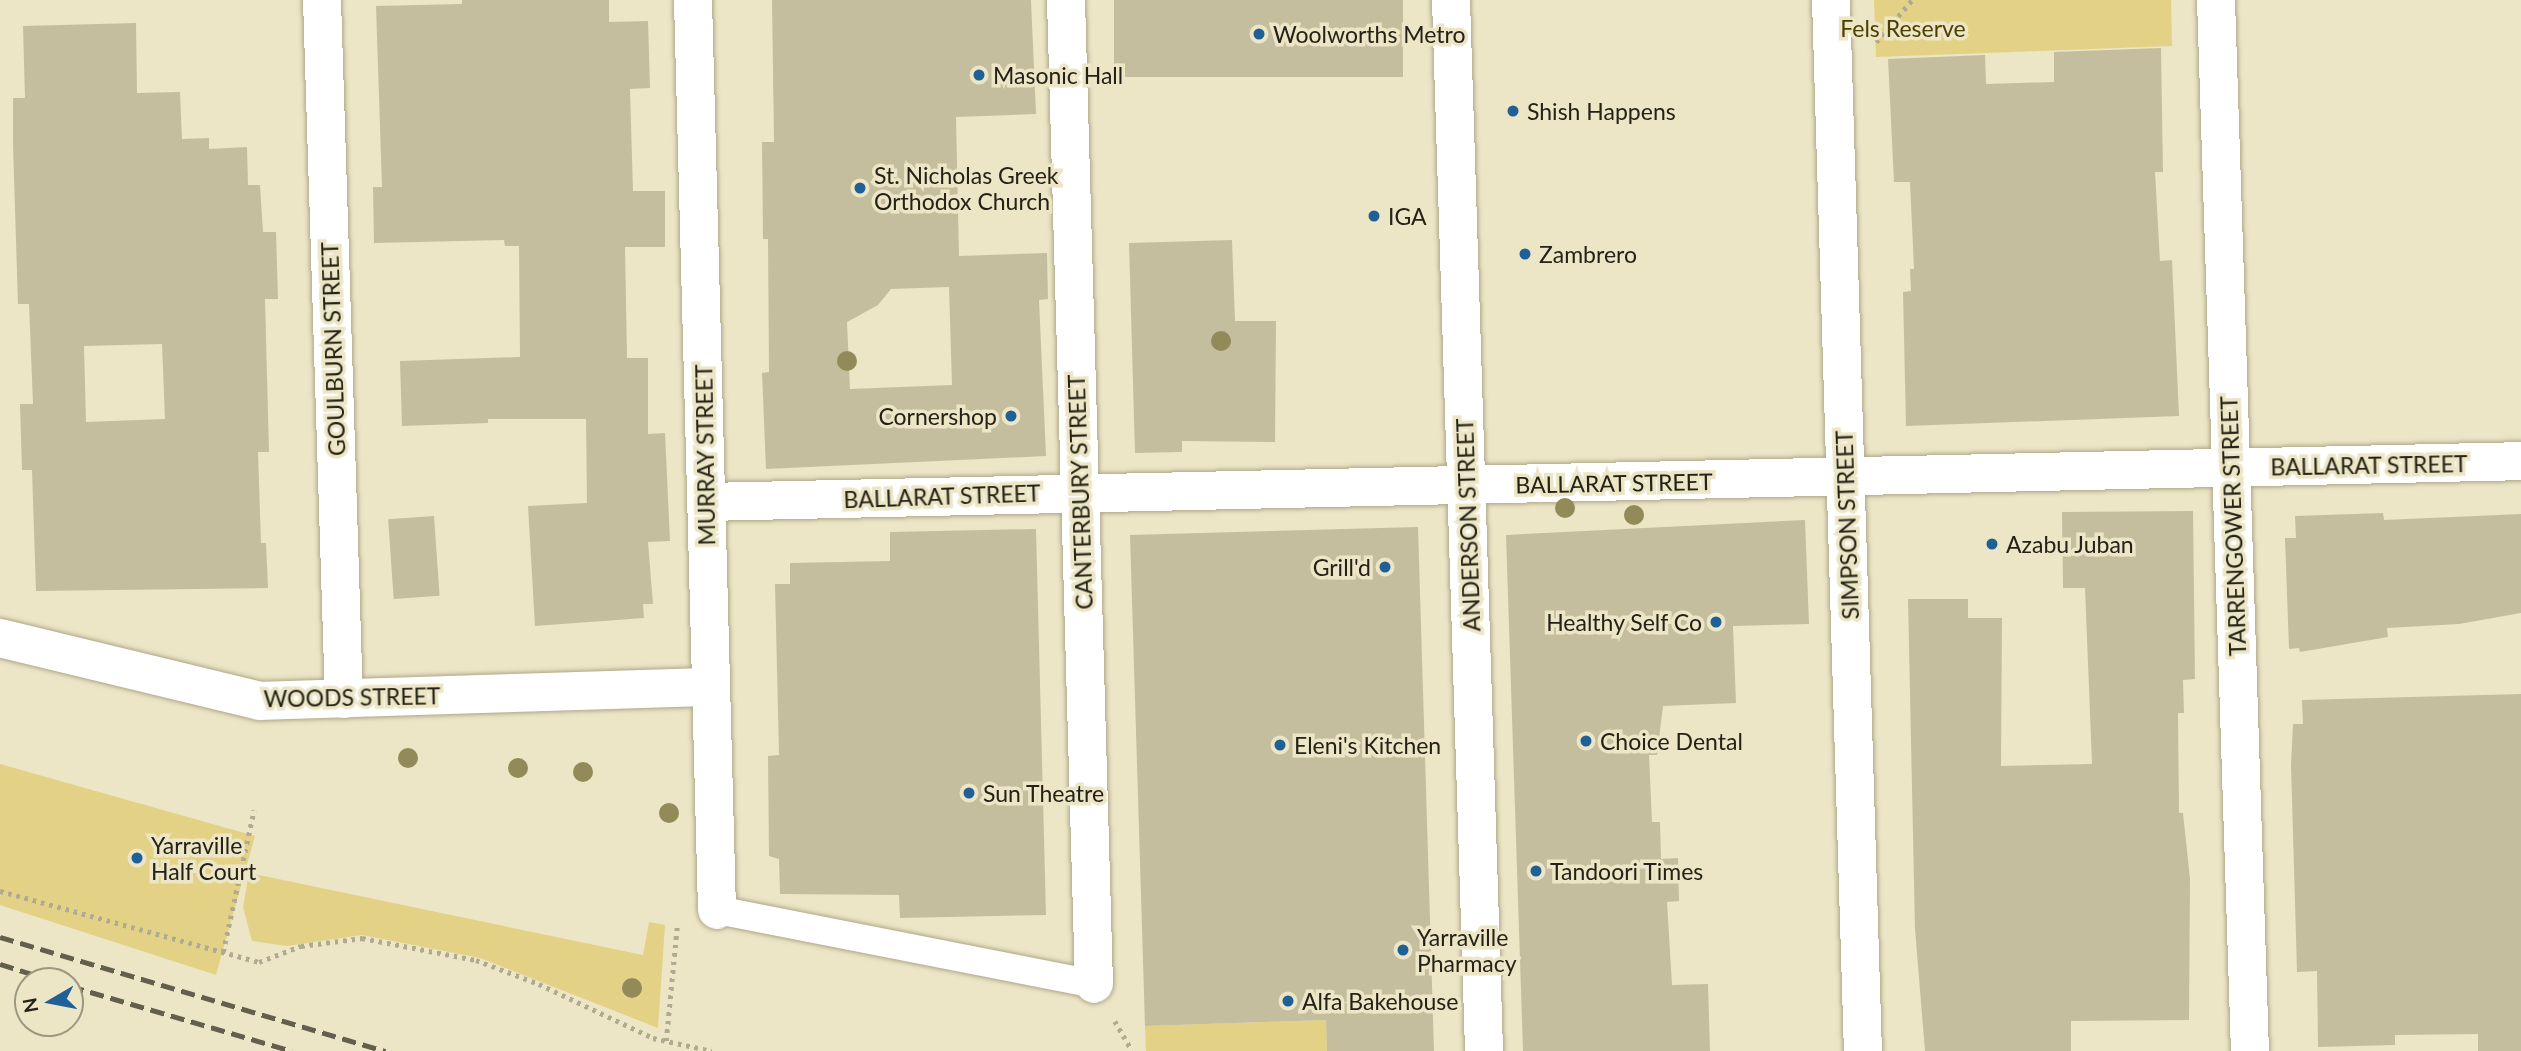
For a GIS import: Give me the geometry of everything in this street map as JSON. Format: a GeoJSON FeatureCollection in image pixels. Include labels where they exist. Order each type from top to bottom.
{"type":"FeatureCollection","features":[{"type":"Feature","properties":{"kind":"street","name":"GOULBURN STREET"},"geometry":{"type":"LineString","coordinates":[[322,0],[344,699]]}},
{"type":"Feature","properties":{"kind":"street","name":"MURRAY STREET"},"geometry":{"type":"LineString","coordinates":[[694,0],[717,910]]}},
{"type":"Feature","properties":{"kind":"street","name":"CANTERBURY STREET"},"geometry":{"type":"LineString","coordinates":[[1066,0],[1094,984]]}},
{"type":"Feature","properties":{"kind":"street","name":"ANDERSON STREET"},"geometry":{"type":"LineString","coordinates":[[1451,0],[1484,1051]]}},
{"type":"Feature","properties":{"kind":"street","name":"SIMPSON STREET"},"geometry":{"type":"LineString","coordinates":[[1831,0],[1863,1051]]}},
{"type":"Feature","properties":{"kind":"street","name":"TARRENGOWER STREET"},"geometry":{"type":"LineString","coordinates":[[2216,0],[2250,1051]]}},
{"type":"Feature","properties":{"kind":"street","name":"BALLARAT STREET"},"geometry":{"type":"LineString","coordinates":[[706,502],[1429,483],[1467,486],[2521,461]]}},
{"type":"Feature","properties":{"kind":"street","name":"WOODS STREET"},"geometry":{"type":"LineString","coordinates":[[0,638],[260,701],[711,687]]}},
{"type":"Feature","properties":{"kind":"lane"},"geometry":{"type":"LineString","coordinates":[[717,910],[1094,984]]}},
{"type":"Feature","properties":{"kind":"path"},"geometry":{"type":"LineString","coordinates":[[1870,50],[1912,0]]}},
{"type":"Feature","properties":{"kind":"path"},"geometry":{"type":"LineString","coordinates":[[223,952],[254,810]]}},
{"type":"Feature","properties":{"kind":"path"},"geometry":{"type":"LineString","coordinates":[[0,891],[259,962],[301,946],[362,938],[476,960],[666,1041],[712,1051]]}},
{"type":"Feature","properties":{"kind":"path"},"geometry":{"type":"LineString","coordinates":[[666,1041],[678,914]]}},
{"type":"Feature","properties":{"kind":"green space","name":"Fels Reserve"},"geometry":{"type":"Polygon","coordinates":[[[1874,0],[2171,0],[2172,46],[1876,57],[1874,0]]]}},
{"type":"Feature","properties":{"kind":"green space"},"geometry":{"type":"Polygon","coordinates":[[[0,764],[255,836],[216,975],[0,905],[0,764]]]}},
{"type":"Feature","properties":{"kind":"green space"},"geometry":{"type":"Polygon","coordinates":[[[249,873],[643,955],[649,922],[665,925],[658,1028],[480,958],[362,935],[287,946],[252,941],[243,907],[249,873]]]}},
{"type":"Feature","properties":{"kind":"green space"},"geometry":{"type":"Polygon","coordinates":[[[1326,1020],[1327,1051],[1146,1051],[1145,1026],[1326,1020]]]}},
{"type":"Feature","properties":{"kind":"building"},"geometry":{"type":"Polygon","coordinates":[[[462,0],[609,0],[609,22],[648,21],[650,88],[630,89],[633,191],[665,191],[665,247],[625,247],[627,358],[648,358],[648,434],[665,433],[670,541],[648,542],[653,604],[643,604],[644,618],[535,626],[528,506],[587,503],[586,419],[488,419],[488,423],[402,426],[400,361],[520,357],[519,246],[505,246],[504,240],[374,243],[373,187],[382,187],[376,6],[462,4],[462,0]]]}},
{"type":"Feature","properties":{"kind":"building"},"geometry":{"type":"Polygon","coordinates":[[[772,0],[1031,0],[1036,114],[956,117],[959,256],[1047,253],[1048,299],[1039,300],[1046,456],[766,469],[762,373],[769,372],[768,239],[763,239],[762,142],[774,142],[772,0]],[[949,287],[891,289],[878,305],[847,322],[850,389],[952,385],[949,287]]]}},
{"type":"Feature","properties":{"kind":"building","name":"Woolworths Metro"},"geometry":{"type":"Polygon","coordinates":[[[1114,0],[1403,0],[1403,77],[1114,77],[1114,0]]]}},
{"type":"Feature","properties":{"kind":"building"},"geometry":{"type":"Polygon","coordinates":[[[136,23],[137,93],[180,92],[182,139],[209,138],[209,149],[247,147],[248,185],[260,185],[263,232],[276,232],[278,299],[265,299],[269,452],[258,452],[261,543],[266,543],[268,588],[36,591],[32,470],[22,470],[20,404],[33,404],[29,304],[18,304],[13,145],[13,98],[25,98],[23,26],[136,23]],[[162,344],[84,346],[86,422],[165,419],[162,344]]]}},
{"type":"Feature","properties":{"kind":"building"},"geometry":{"type":"Polygon","coordinates":[[[2161,48],[2163,172],[2155,172],[2160,261],[2172,260],[2179,416],[1906,426],[1903,292],[1911,291],[1910,269],[1914,269],[1910,182],[1894,182],[1888,59],[1985,55],[1986,84],[2054,82],[2054,52],[2161,48]]]}},
{"type":"Feature","properties":{"kind":"building"},"geometry":{"type":"Polygon","coordinates":[[[1232,240],[1235,321],[1276,321],[1275,442],[1182,441],[1182,452],[1135,453],[1129,243],[1232,240]]]}},
{"type":"Feature","properties":{"kind":"building"},"geometry":{"type":"Polygon","coordinates":[[[2193,511],[2195,679],[2183,680],[2184,713],[2178,713],[2179,813],[2183,813],[2190,879],[2189,1020],[2071,1021],[2071,1051],[1925,1051],[1915,929],[1908,599],[1968,599],[1968,618],[2002,618],[2001,766],[2092,764],[2085,588],[2063,588],[2062,512],[2193,511]]]}},
{"type":"Feature","properties":{"kind":"building"},"geometry":{"type":"Polygon","coordinates":[[[2383,513],[2384,520],[2521,514],[2521,613],[2459,624],[2387,628],[2388,637],[2300,652],[2299,648],[2289,649],[2285,538],[2296,538],[2295,516],[2383,513]]]}},
{"type":"Feature","properties":{"kind":"building"},"geometry":{"type":"Polygon","coordinates":[[[434,516],[440,596],[394,599],[388,519],[434,516]]]}},
{"type":"Feature","properties":{"kind":"building"},"geometry":{"type":"Polygon","coordinates":[[[1805,520],[1809,624],[1733,626],[1736,703],[1663,706],[1657,755],[1649,755],[1652,822],[1660,822],[1661,859],[1678,858],[1679,901],[1667,902],[1672,985],[1708,984],[1710,1051],[1523,1051],[1506,535],[1805,520]]]}},
{"type":"Feature","properties":{"kind":"building"},"geometry":{"type":"Polygon","coordinates":[[[1418,527],[1434,1051],[1327,1051],[1326,1020],[1145,1026],[1130,535],[1418,527]]]}},
{"type":"Feature","properties":{"kind":"building"},"geometry":{"type":"Polygon","coordinates":[[[1036,529],[1046,915],[900,918],[899,895],[780,894],[779,859],[769,856],[768,756],[779,755],[775,584],[790,584],[790,563],[890,561],[890,532],[1036,529]]]}},
{"type":"Feature","properties":{"kind":"building"},"geometry":{"type":"Polygon","coordinates":[[[2521,694],[2521,1051],[2478,1051],[2478,1034],[2395,1035],[2395,1045],[2318,1047],[2317,971],[2297,972],[2291,765],[2293,724],[2303,724],[2302,700],[2521,694]]]}},
{"type":"Feature","properties":{"kind":"railway"},"geometry":{"type":"LineString","coordinates":[[0,937],[386,1051]]}},
{"type":"Feature","properties":{"kind":"railway"},"geometry":{"type":"LineString","coordinates":[[0,964],[14,968]]}},
{"type":"Feature","properties":{"kind":"railway"},"geometry":{"type":"LineString","coordinates":[[84,990],[292,1051]]}},
{"type":"Feature","properties":{"kind":"place","name":"Woolworths Metro"},"geometry":{"type":"Point","coordinates":[1259,34]}},
{"type":"Feature","properties":{"kind":"place","name":"Masonic Hall"},"geometry":{"type":"Point","coordinates":[979,75]}},
{"type":"Feature","properties":{"kind":"place","name":"Shish Happens"},"geometry":{"type":"Point","coordinates":[1513,111]}},
{"type":"Feature","properties":{"kind":"place","name":"St. Nicholas Greek Orthodox Church"},"geometry":{"type":"Point","coordinates":[860,188]}},
{"type":"Feature","properties":{"kind":"place","name":"IGA"},"geometry":{"type":"Point","coordinates":[1374,216]}},
{"type":"Feature","properties":{"kind":"place","name":"Zambrero"},"geometry":{"type":"Point","coordinates":[1525,254]}},
{"type":"Feature","properties":{"kind":"place","name":"Cornershop"},"geometry":{"type":"Point","coordinates":[1011,416]}},
{"type":"Feature","properties":{"kind":"place","name":"Azabu Juban"},"geometry":{"type":"Point","coordinates":[1992,544]}},
{"type":"Feature","properties":{"kind":"place","name":"Grill'd"},"geometry":{"type":"Point","coordinates":[1385,567]}},
{"type":"Feature","properties":{"kind":"place","name":"Healthy Self Co"},"geometry":{"type":"Point","coordinates":[1716,622]}},
{"type":"Feature","properties":{"kind":"place","name":"Choice Dental"},"geometry":{"type":"Point","coordinates":[1586,741]}},
{"type":"Feature","properties":{"kind":"place","name":"Eleni's Kitchen"},"geometry":{"type":"Point","coordinates":[1280,745]}},
{"type":"Feature","properties":{"kind":"place","name":"Sun Theatre"},"geometry":{"type":"Point","coordinates":[969,793]}},
{"type":"Feature","properties":{"kind":"place","name":"Yarraville Half Court"},"geometry":{"type":"Point","coordinates":[137,858]}},
{"type":"Feature","properties":{"kind":"place","name":"Tandoori Times"},"geometry":{"type":"Point","coordinates":[1536,871]}},
{"type":"Feature","properties":{"kind":"place","name":"Yarraville Pharmacy"},"geometry":{"type":"Point","coordinates":[1403,950]}},
{"type":"Feature","properties":{"kind":"place","name":"Alfa Bakehouse"},"geometry":{"type":"Point","coordinates":[1288,1001]}}]}
